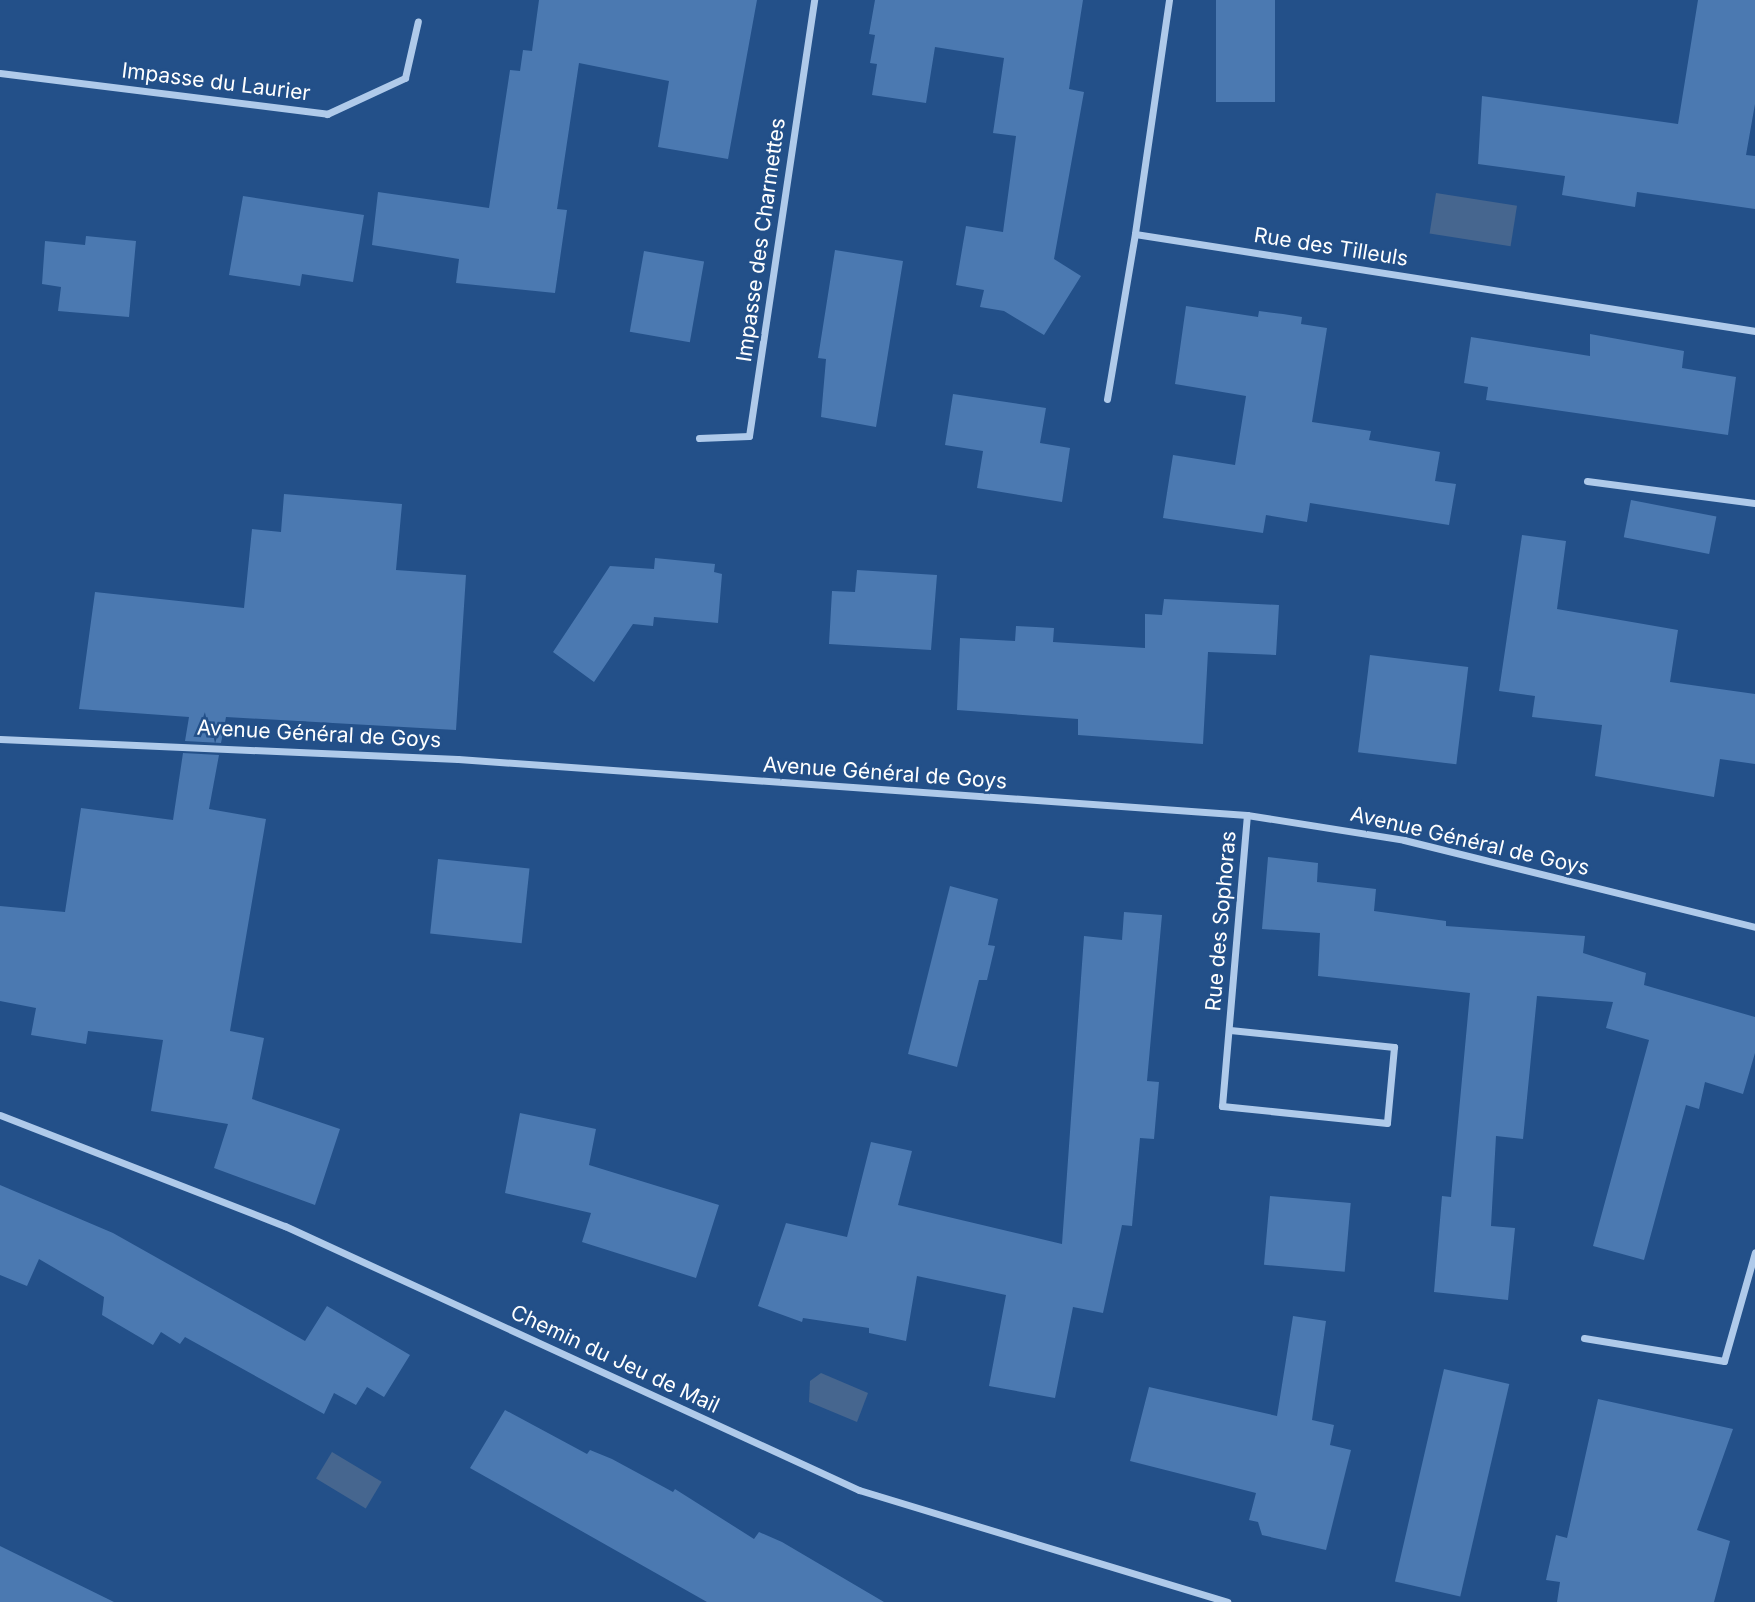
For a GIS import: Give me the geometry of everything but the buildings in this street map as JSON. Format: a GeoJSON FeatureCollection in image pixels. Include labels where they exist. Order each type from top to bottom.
{"type":"FeatureCollection","features":[{"type":"Feature","properties":{"kind":"street","name":"Impasse des Charmettes"},"geometry":{"type":"LineString","coordinates":[[699,438],[749,436],[814,0]]}},
{"type":"Feature","properties":{"kind":"street"},"geometry":{"type":"LineString","coordinates":[[1107,399],[1135,234],[1169,0]]}},
{"type":"Feature","properties":{"kind":"street","name":"Impasse du Laurier"},"geometry":{"type":"LineString","coordinates":[[0,74],[327,114],[405,78],[418,21]]}},
{"type":"Feature","properties":{"kind":"street","name":"Rue des Tilleuls"},"geometry":{"type":"LineString","coordinates":[[1135,234],[1755,331]]}},
{"type":"Feature","properties":{"kind":"street"},"geometry":{"type":"LineString","coordinates":[[1587,481],[1755,503]]}},
{"type":"Feature","properties":{"kind":"street","name":"Avenue Général de Goys"},"geometry":{"type":"LineString","coordinates":[[0,739],[458,759],[1247,815],[1404,840],[1755,927]]}},
{"type":"Feature","properties":{"kind":"street","name":"Rue des Sophoras"},"geometry":{"type":"LineString","coordinates":[[1230,1030],[1394,1047],[1387,1123],[1222,1106],[1247,815]]}},
{"type":"Feature","properties":{"kind":"street","name":"Chemin du Jeu de Mail"},"geometry":{"type":"LineString","coordinates":[[0,1115],[285,1226],[859,1490],[1227,1602]]}},
{"type":"Feature","properties":{"kind":"street"},"geometry":{"type":"LineString","coordinates":[[1584,1338],[1724,1361],[1755,1252]]}},
{"type":"Feature","properties":{"kind":"water"},"geometry":{"type":"Polygon","coordinates":[[[1436,193],[1517,206],[1511,246],[1430,233],[1436,193]]]}},
{"type":"Feature","properties":{"kind":"water"},"geometry":{"type":"Polygon","coordinates":[[[821,1373],[868,1393],[857,1422],[809,1402],[810,1381],[821,1373]]]}},
{"type":"Feature","properties":{"kind":"water"},"geometry":{"type":"Polygon","coordinates":[[[332,1452],[382,1482],[366,1508],[316,1479],[332,1452]]]}}]}
